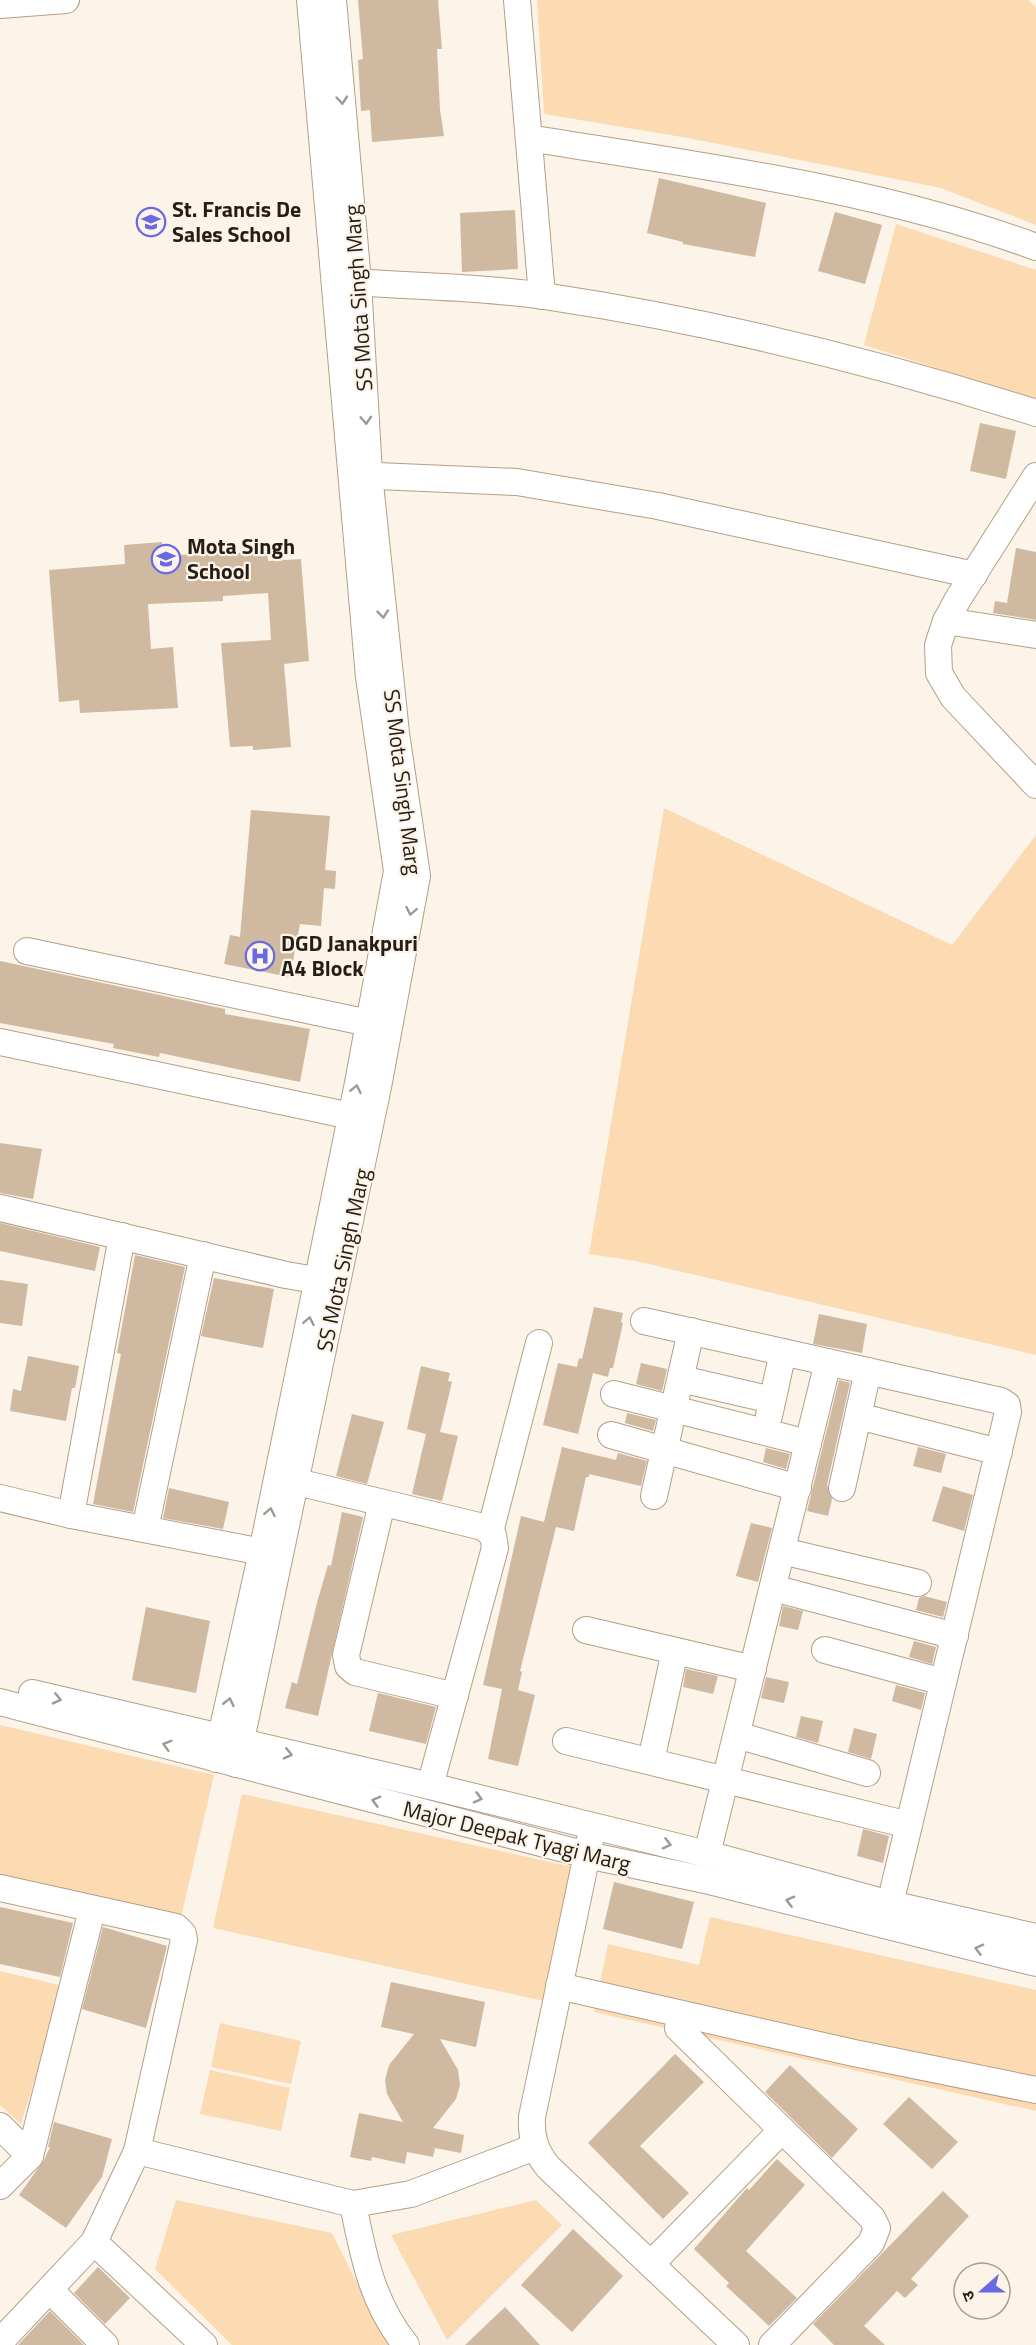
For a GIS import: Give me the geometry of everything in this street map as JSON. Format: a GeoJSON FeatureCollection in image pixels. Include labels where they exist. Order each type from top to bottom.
{"type":"FeatureCollection","features":[{"type":"Feature","properties":{"kind":"street"},"geometry":{"type":"LineString","coordinates":[[0,5],[66,0]]}},
{"type":"Feature","properties":{"kind":"street","name":"SS Mota Singh Marg"},"geometry":{"type":"LineString","coordinates":[[229,1751],[297,1482],[351,1116],[397,871],[369,676],[359,475],[327,66],[310,0]]}},
{"type":"Feature","properties":{"kind":"street","name":"SS Mota Singh Marg"},"geometry":{"type":"LineString","coordinates":[[327,66],[333,0]]}},
{"type":"Feature","properties":{"kind":"street"},"geometry":{"type":"LineString","coordinates":[[517,0],[542,296]]}},
{"type":"Feature","properties":{"kind":"street"},"geometry":{"type":"LineString","coordinates":[[529,138],[771,177],[903,205],[1036,247]]}},
{"type":"Feature","properties":{"kind":"street","name":"SS Mota Singh Marg"},"geometry":{"type":"LineString","coordinates":[[229,1751],[262,1552],[327,1282],[417,876],[359,475],[358,282],[340,218]]}},
{"type":"Feature","properties":{"kind":"street"},"geometry":{"type":"LineString","coordinates":[[358,282],[542,296],[680,320],[936,381],[1036,413]]}},
{"type":"Feature","properties":{"kind":"street"},"geometry":{"type":"LineString","coordinates":[[359,475],[517,482],[647,504],[974,575]]}},
{"type":"Feature","properties":{"kind":"street"},"geometry":{"type":"LineString","coordinates":[[1036,476],[946,621],[938,645],[939,673],[953,697],[1036,785]]}},
{"type":"Feature","properties":{"kind":"street"},"geometry":{"type":"LineString","coordinates":[[946,621],[1036,635]]}},
{"type":"Feature","properties":{"kind":"street"},"geometry":{"type":"LineString","coordinates":[[27,951],[369,1023]]}},
{"type":"Feature","properties":{"kind":"street"},"geometry":{"type":"LineString","coordinates":[[0,1042],[351,1116]]}},
{"type":"Feature","properties":{"kind":"street"},"geometry":{"type":"LineString","coordinates":[[0,1208],[327,1282]]}},
{"type":"Feature","properties":{"kind":"street"},"geometry":{"type":"LineString","coordinates":[[71,1515],[122,1236]]}},
{"type":"Feature","properties":{"kind":"street"},"geometry":{"type":"LineString","coordinates":[[145,1529],[203,1255]]}},
{"type":"Feature","properties":{"kind":"street"},"geometry":{"type":"LineString","coordinates":[[644,1320],[1001,1401],[1007,1405],[1008,1412],[999,1452],[890,1904]]}},
{"type":"Feature","properties":{"kind":"street"},"geometry":{"type":"LineString","coordinates":[[654,1496],[691,1331]]}},
{"type":"Feature","properties":{"kind":"street"},"geometry":{"type":"LineString","coordinates":[[430,1786],[495,1548],[495,1541],[490,1532],[539,1343]]}},
{"type":"Feature","properties":{"kind":"street"},"geometry":{"type":"LineString","coordinates":[[765,1432],[783,1352]]}},
{"type":"Feature","properties":{"kind":"street"},"geometry":{"type":"LineString","coordinates":[[707,1854],[828,1362]]}},
{"type":"Feature","properties":{"kind":"street"},"geometry":{"type":"LineString","coordinates":[[842,1488],[868,1371]]}},
{"type":"Feature","properties":{"kind":"street"},"geometry":{"type":"LineString","coordinates":[[681,1379],[772,1400]]}},
{"type":"Feature","properties":{"kind":"street"},"geometry":{"type":"LineString","coordinates":[[614,1394],[808,1443]]}},
{"type":"Feature","properties":{"kind":"street"},"geometry":{"type":"LineString","coordinates":[[858,1416],[999,1452]]}},
{"type":"Feature","properties":{"kind":"street"},"geometry":{"type":"LineString","coordinates":[[611,1435],[798,1488]]}},
{"type":"Feature","properties":{"kind":"street"},"geometry":{"type":"LineString","coordinates":[[297,1482],[490,1532]]}},
{"type":"Feature","properties":{"kind":"street"},"geometry":{"type":"LineString","coordinates":[[0,1498],[71,1515],[262,1552]]}},
{"type":"Feature","properties":{"kind":"street"},"geometry":{"type":"LineString","coordinates":[[382,1503],[346,1655],[348,1666],[355,1672],[454,1696]]}},
{"type":"Feature","properties":{"kind":"street"},"geometry":{"type":"LineString","coordinates":[[782,1551],[918,1583]]}},
{"type":"Feature","properties":{"kind":"street"},"geometry":{"type":"LineString","coordinates":[[773,1588],[955,1636]]}},
{"type":"Feature","properties":{"kind":"street"},"geometry":{"type":"LineString","coordinates":[[586,1630],[753,1669]]}},
{"type":"Feature","properties":{"kind":"street"},"geometry":{"type":"LineString","coordinates":[[825,1650],[944,1682]]}},
{"type":"Feature","properties":{"kind":"street"},"geometry":{"type":"LineString","coordinates":[[651,1761],[675,1651]]}},
{"type":"Feature","properties":{"kind":"street","name":"Major Deepak Tyagi Marg"},"geometry":{"type":"LineString","coordinates":[[0,1686],[587,1855],[705,1880],[1036,1963]]}},
{"type":"Feature","properties":{"kind":"street","name":"Major Deepak Tyagi Marg"},"geometry":{"type":"LineString","coordinates":[[0,1702],[229,1751],[430,1786],[707,1854],[890,1904],[1036,1937]]}},
{"type":"Feature","properties":{"kind":"street"},"geometry":{"type":"LineString","coordinates":[[736,1735],[867,1773]]}},
{"type":"Feature","properties":{"kind":"street"},"geometry":{"type":"LineString","coordinates":[[566,1741],[909,1825]]}},
{"type":"Feature","properties":{"kind":"street"},"geometry":{"type":"LineString","coordinates":[[593,1826],[532,2116],[531,2132],[535,2147],[548,2167],[736,2345]]}},
{"type":"Feature","properties":{"kind":"street"},"geometry":{"type":"LineString","coordinates":[[0,1888],[176,1927],[183,1934],[184,1940],[137,2151],[94,2242],[0,2342]]}},
{"type":"Feature","properties":{"kind":"street"},"geometry":{"type":"LineString","coordinates":[[0,2186],[30,2156],[92,1910]]}},
{"type":"Feature","properties":{"kind":"street"},"geometry":{"type":"LineString","coordinates":[[559,1986],[854,2053],[1036,2090]]}},
{"type":"Feature","properties":{"kind":"street"},"geometry":{"type":"LineString","coordinates":[[678,2028],[872,2218],[877,2228],[871,2243],[772,2345]]}},
{"type":"Feature","properties":{"kind":"street"},"geometry":{"type":"LineString","coordinates":[[0,2126],[30,2156]]}},
{"type":"Feature","properties":{"kind":"street"},"geometry":{"type":"LineString","coordinates":[[651,2264],[782,2130]]}},
{"type":"Feature","properties":{"kind":"street"},"geometry":{"type":"LineString","coordinates":[[137,2151],[353,2204],[411,2194],[535,2147]]}},
{"type":"Feature","properties":{"kind":"street"},"geometry":{"type":"LineString","coordinates":[[353,2204],[371,2284],[381,2307],[406,2345]]}},
{"type":"Feature","properties":{"kind":"street"},"geometry":{"type":"LineString","coordinates":[[94,2242],[204,2345]]}},
{"type":"Feature","properties":{"kind":"street"},"geometry":{"type":"LineString","coordinates":[[50,2290],[105,2345]]}},
{"type":"Feature","properties":{"kind":"shaded area"},"geometry":{"type":"Polygon","coordinates":[[[537,0],[1028,0],[1036,7],[1036,225],[941,188],[688,138],[544,114],[537,0]]]}},
{"type":"Feature","properties":{"kind":"shaded area"},"geometry":{"type":"Polygon","coordinates":[[[896,224],[1036,270],[1036,400],[864,345],[896,224]]]}},
{"type":"Feature","properties":{"kind":"shaded area"},"geometry":{"type":"Polygon","coordinates":[[[664,808],[952,945],[1036,835],[1036,1355],[636,1261],[589,1254],[664,808]]]}},
{"type":"Feature","properties":{"kind":"shaded area"},"geometry":{"type":"Polygon","coordinates":[[[0,1725],[214,1775],[179,1926],[0,1883],[0,1725]]]}},
{"type":"Feature","properties":{"kind":"shaded area"},"geometry":{"type":"Polygon","coordinates":[[[242,1794],[573,1867],[544,2001],[213,1928],[242,1794]]]}},
{"type":"Feature","properties":{"kind":"shaded area"},"geometry":{"type":"Polygon","coordinates":[[[710,1917],[1036,1990],[1036,2111],[594,2012],[608,1944],[699,1965],[710,1917]]]}},
{"type":"Feature","properties":{"kind":"shaded area"},"geometry":{"type":"Polygon","coordinates":[[[0,1971],[63,1986],[21,2124],[0,2105],[0,1971]]]}},
{"type":"Feature","properties":{"kind":"shaded area"},"geometry":{"type":"Polygon","coordinates":[[[220,2023],[301,2041],[291,2084],[211,2067],[220,2023]]]}},
{"type":"Feature","properties":{"kind":"shaded area"},"geometry":{"type":"Polygon","coordinates":[[[210,2070],[290,2088],[281,2131],[200,2114],[210,2070]]]}},
{"type":"Feature","properties":{"kind":"shaded area"},"geometry":{"type":"Polygon","coordinates":[[[176,2200],[332,2233],[388,2345],[232,2345],[155,2269],[176,2200]]]}},
{"type":"Feature","properties":{"kind":"shaded area"},"geometry":{"type":"Polygon","coordinates":[[[536,2200],[562,2225],[447,2340],[391,2235],[536,2200]]]}},
{"type":"Feature","properties":{"kind":"building"},"geometry":{"type":"Polygon","coordinates":[[[358,0],[438,0],[442,49],[437,49],[440,110],[444,136],[372,142],[370,110],[361,111],[358,60],[363,59],[358,0]]]}},
{"type":"Feature","properties":{"kind":"building"},"geometry":{"type":"Polygon","coordinates":[[[659,178],[766,203],[755,257],[683,244],[683,242],[647,233],[659,178]]]}},
{"type":"Feature","properties":{"kind":"building"},"geometry":{"type":"Polygon","coordinates":[[[515,210],[518,269],[462,272],[460,213],[515,210]]]}},
{"type":"Feature","properties":{"kind":"building"},"geometry":{"type":"Polygon","coordinates":[[[835,212],[882,225],[865,284],[818,271],[835,212]]]}},
{"type":"Feature","properties":{"kind":"building"},"geometry":{"type":"Polygon","coordinates":[[[980,423],[1016,431],[1006,479],[970,471],[980,423]]]}},
{"type":"Feature","properties":{"kind":"building"},"geometry":{"type":"Polygon","coordinates":[[[162,542],[163,556],[210,553],[210,549],[235,547],[236,553],[267,551],[268,561],[301,559],[309,661],[284,664],[291,747],[253,750],[253,746],[230,747],[221,643],[271,640],[268,593],[223,596],[223,601],[148,604],[151,649],[173,647],[178,708],[80,713],[79,700],[59,702],[49,570],[125,564],[124,545],[162,542]]]}},
{"type":"Feature","properties":{"kind":"building"},"geometry":{"type":"Polygon","coordinates":[[[1016,548],[1036,552],[1036,620],[993,613],[995,601],[1007,603],[1016,548]]]}},
{"type":"Feature","properties":{"kind":"building"},"geometry":{"type":"Polygon","coordinates":[[[251,810],[330,816],[325,870],[336,871],[335,889],[324,888],[321,926],[300,924],[290,977],[224,964],[230,935],[240,937],[251,810]]]}},
{"type":"Feature","properties":{"kind":"building"},"geometry":{"type":"Polygon","coordinates":[[[0,961],[225,1009],[225,1014],[310,1029],[300,1082],[160,1053],[159,1057],[113,1048],[114,1044],[0,1023],[0,961]]]}},
{"type":"Feature","properties":{"kind":"building"},"geometry":{"type":"Polygon","coordinates":[[[0,1143],[42,1149],[33,1199],[0,1193],[0,1143]]]}},
{"type":"Feature","properties":{"kind":"building"},"geometry":{"type":"Polygon","coordinates":[[[0,1223],[100,1247],[95,1271],[0,1251],[0,1223]]]}},
{"type":"Feature","properties":{"kind":"building"},"geometry":{"type":"Polygon","coordinates":[[[135,1255],[185,1267],[133,1512],[93,1504],[121,1354],[117,1353],[135,1255]]]}},
{"type":"Feature","properties":{"kind":"building"},"geometry":{"type":"Polygon","coordinates":[[[214,1278],[274,1289],[263,1348],[201,1336],[214,1278]]]}},
{"type":"Feature","properties":{"kind":"building"},"geometry":{"type":"Polygon","coordinates":[[[0,1280],[28,1284],[22,1326],[0,1323],[0,1280]]]}},
{"type":"Feature","properties":{"kind":"building"},"geometry":{"type":"Polygon","coordinates":[[[594,1307],[623,1313],[613,1368],[610,1368],[608,1377],[593,1373],[578,1434],[543,1425],[558,1363],[577,1367],[579,1358],[582,1359],[594,1307]]]}},
{"type":"Feature","properties":{"kind":"building"},"geometry":{"type":"Polygon","coordinates":[[[819,1314],[867,1324],[862,1353],[813,1344],[819,1314]]]}},
{"type":"Feature","properties":{"kind":"building"},"geometry":{"type":"Polygon","coordinates":[[[28,1356],[79,1366],[66,1421],[10,1411],[13,1389],[21,1391],[28,1356]]]}},
{"type":"Feature","properties":{"kind":"building"},"geometry":{"type":"Polygon","coordinates":[[[641,1363],[667,1369],[662,1391],[636,1384],[641,1363]]]}},
{"type":"Feature","properties":{"kind":"building"},"geometry":{"type":"Polygon","coordinates":[[[421,1366],[450,1373],[448,1381],[452,1382],[440,1432],[458,1436],[442,1501],[412,1494],[426,1434],[407,1429],[421,1366]]]}},
{"type":"Feature","properties":{"kind":"building"},"geometry":{"type":"Polygon","coordinates":[[[839,1380],[850,1383],[827,1485],[832,1499],[828,1516],[807,1511],[839,1380]]]}},
{"type":"Feature","properties":{"kind":"building"},"geometry":{"type":"Polygon","coordinates":[[[627,1413],[656,1420],[653,1431],[625,1423],[627,1413]]]}},
{"type":"Feature","properties":{"kind":"building"},"geometry":{"type":"Polygon","coordinates":[[[352,1414],[384,1422],[367,1484],[336,1476],[352,1414]]]}},
{"type":"Feature","properties":{"kind":"building"},"geometry":{"type":"Polygon","coordinates":[[[562,1447],[616,1460],[618,1453],[647,1461],[641,1486],[589,1474],[589,1477],[586,1477],[574,1531],[556,1527],[520,1671],[522,1672],[518,1690],[535,1695],[518,1766],[488,1759],[502,1689],[483,1685],[521,1516],[544,1522],[562,1447]]]}},
{"type":"Feature","properties":{"kind":"building"},"geometry":{"type":"Polygon","coordinates":[[[918,1447],[946,1454],[941,1473],[913,1466],[918,1447]]]}},
{"type":"Feature","properties":{"kind":"building"},"geometry":{"type":"Polygon","coordinates":[[[766,1448],[790,1454],[786,1469],[763,1462],[766,1448]]]}},
{"type":"Feature","properties":{"kind":"building"},"geometry":{"type":"Polygon","coordinates":[[[943,1486],[973,1495],[964,1531],[932,1521],[943,1486]]]}},
{"type":"Feature","properties":{"kind":"building"},"geometry":{"type":"Polygon","coordinates":[[[169,1488],[229,1502],[223,1529],[163,1518],[169,1488]]]}},
{"type":"Feature","properties":{"kind":"building"},"geometry":{"type":"Polygon","coordinates":[[[342,1512],[363,1517],[318,1716],[285,1708],[292,1682],[297,1684],[318,1599],[328,1565],[331,1566],[342,1512]]]}},
{"type":"Feature","properties":{"kind":"building"},"geometry":{"type":"Polygon","coordinates":[[[751,1523],[772,1528],[758,1582],[736,1576],[751,1523]]]}},
{"type":"Feature","properties":{"kind":"building"},"geometry":{"type":"Polygon","coordinates":[[[924,1596],[947,1602],[943,1617],[916,1610],[919,1598],[924,1596]]]}},
{"type":"Feature","properties":{"kind":"building"},"geometry":{"type":"Polygon","coordinates":[[[783,1606],[803,1611],[798,1630],[779,1626],[783,1606]]]}},
{"type":"Feature","properties":{"kind":"building"},"geometry":{"type":"Polygon","coordinates":[[[146,1607],[210,1621],[196,1693],[132,1680],[146,1607]]]}},
{"type":"Feature","properties":{"kind":"building"},"geometry":{"type":"Polygon","coordinates":[[[914,1641],[936,1647],[932,1664],[909,1657],[914,1641]]]}},
{"type":"Feature","properties":{"kind":"building"},"geometry":{"type":"Polygon","coordinates":[[[686,1669],[718,1676],[713,1694],[683,1687],[686,1669]]]}},
{"type":"Feature","properties":{"kind":"building"},"geometry":{"type":"Polygon","coordinates":[[[766,1677],[789,1682],[784,1703],[761,1698],[766,1677]]]}},
{"type":"Feature","properties":{"kind":"building"},"geometry":{"type":"Polygon","coordinates":[[[896,1685],[925,1693],[921,1710],[892,1701],[896,1685]]]}},
{"type":"Feature","properties":{"kind":"building"},"geometry":{"type":"Polygon","coordinates":[[[378,1693],[436,1707],[426,1744],[369,1731],[378,1693]]]}},
{"type":"Feature","properties":{"kind":"building"},"geometry":{"type":"Polygon","coordinates":[[[801,1716],[823,1721],[818,1743],[796,1737],[801,1716]]]}},
{"type":"Feature","properties":{"kind":"building"},"geometry":{"type":"Polygon","coordinates":[[[854,1728],[877,1734],[871,1759],[848,1752],[854,1728]]]}},
{"type":"Feature","properties":{"kind":"building"},"geometry":{"type":"Polygon","coordinates":[[[863,1829],[889,1836],[883,1863],[857,1856],[863,1829]]]}},
{"type":"Feature","properties":{"kind":"building"},"geometry":{"type":"Polygon","coordinates":[[[614,1882],[694,1902],[682,1949],[603,1929],[614,1882]]]}},
{"type":"Feature","properties":{"kind":"building"},"geometry":{"type":"Polygon","coordinates":[[[0,1907],[73,1923],[60,1977],[0,1964],[0,1907]]]}},
{"type":"Feature","properties":{"kind":"building"},"geometry":{"type":"Polygon","coordinates":[[[103,1927],[167,1946],[146,2028],[82,2009],[103,1927]]]}},
{"type":"Feature","properties":{"kind":"building"},"geometry":{"type":"Polygon","coordinates":[[[391,1982],[485,2002],[476,2047],[440,2039],[458,2070],[460,2085],[456,2099],[433,2128],[464,2135],[461,2153],[435,2148],[433,2157],[407,2152],[405,2164],[372,2157],[371,2161],[350,2157],[359,2113],[403,2122],[387,2094],[385,2080],[389,2065],[414,2034],[381,2027],[391,1982]]]}},
{"type":"Feature","properties":{"kind":"building"},"geometry":{"type":"Polygon","coordinates":[[[675,2054],[704,2082],[640,2146],[689,2193],[663,2219],[588,2143],[675,2054]]]}},
{"type":"Feature","properties":{"kind":"building"},"geometry":{"type":"Polygon","coordinates":[[[790,2065],[858,2129],[832,2158],[765,2092],[790,2065]]]}},
{"type":"Feature","properties":{"kind":"building"},"geometry":{"type":"Polygon","coordinates":[[[909,2097],[958,2142],[932,2169],[883,2124],[909,2097]]]}},
{"type":"Feature","properties":{"kind":"building"},"geometry":{"type":"Polygon","coordinates":[[[54,2122],[112,2139],[102,2177],[66,2228],[19,2195],[44,2160],[50,2147],[48,2147],[54,2122]]]}},
{"type":"Feature","properties":{"kind":"building"},"geometry":{"type":"Polygon","coordinates":[[[777,2159],[805,2185],[746,2251],[797,2298],[769,2326],[726,2286],[729,2283],[694,2249],[747,2188],[749,2190],[777,2159]]]}},
{"type":"Feature","properties":{"kind":"building"},"geometry":{"type":"Polygon","coordinates":[[[943,2191],[969,2216],[911,2279],[918,2285],[905,2298],[897,2291],[864,2326],[885,2345],[834,2345],[813,2324],[943,2191]]]}},
{"type":"Feature","properties":{"kind":"building"},"geometry":{"type":"Polygon","coordinates":[[[573,2229],[623,2276],[572,2332],[521,2285],[573,2229]]]}},
{"type":"Feature","properties":{"kind":"building"},"geometry":{"type":"Polygon","coordinates":[[[98,2267],[130,2298],[105,2324],[74,2293],[98,2267]]]}},
{"type":"Feature","properties":{"kind":"building"},"geometry":{"type":"Polygon","coordinates":[[[505,2307],[540,2345],[465,2345],[505,2307]]]}},
{"type":"Feature","properties":{"kind":"building"},"geometry":{"type":"Polygon","coordinates":[[[50,2311],[84,2345],[18,2345],[50,2311]]]}},
{"type":"Feature","properties":{"kind":"place","name":"St. Francis De Sales School"},"geometry":{"type":"Point","coordinates":[151,222]}},
{"type":"Feature","properties":{"kind":"place","name":"Mota Singh School"},"geometry":{"type":"Point","coordinates":[166,559]}},
{"type":"Feature","properties":{"kind":"place","name":"DGD Janakpuri A4 Block"},"geometry":{"type":"Point","coordinates":[260,956]}}]}
